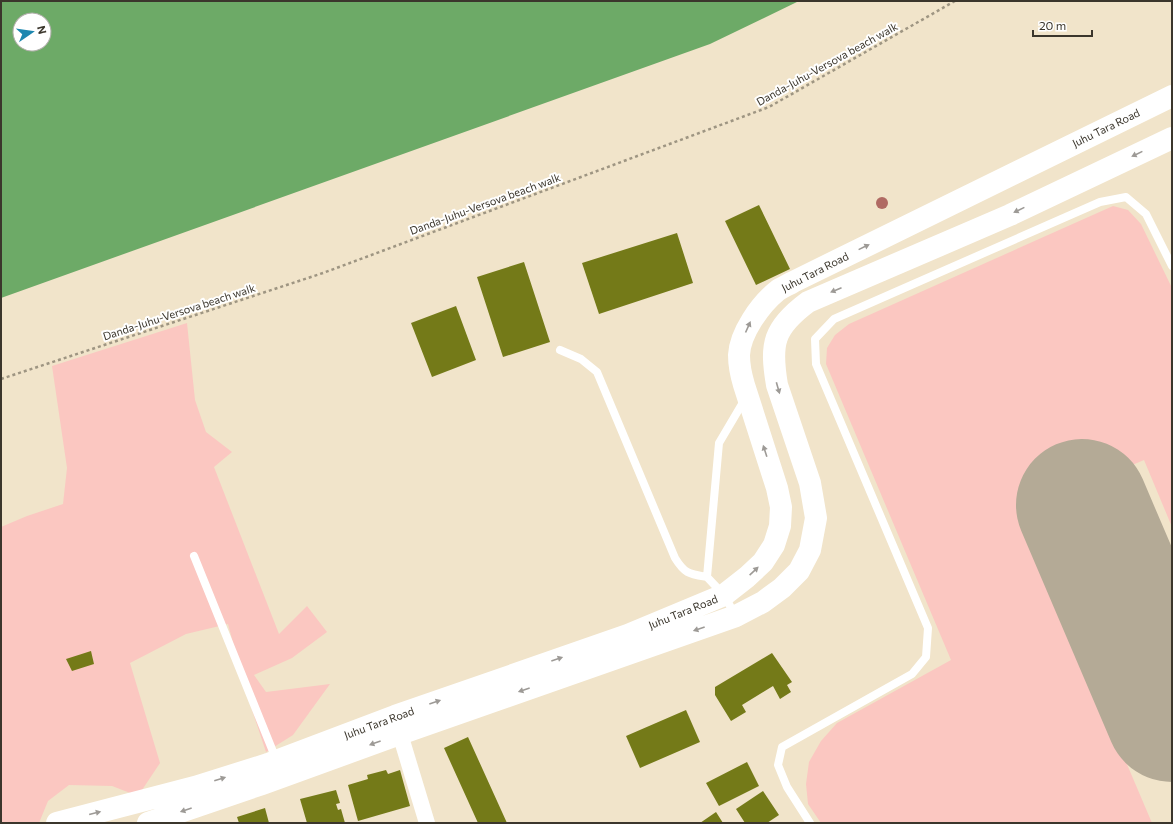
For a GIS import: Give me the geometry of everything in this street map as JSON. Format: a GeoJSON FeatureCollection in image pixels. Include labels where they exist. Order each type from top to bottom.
{"type":"FeatureCollection","features":[{"type":"Feature","properties":{"kind":"main road","name":"Juhu Tara Road"},"geometry":{"type":"LineString","coordinates":[[57,823],[195,787],[277,761],[395,716],[628,635],[724,596],[763,562],[774,545],[780,526],[781,507],[777,488],[747,395],[740,368],[739,353],[750,322],[763,305],[777,291],[1172,96]]}},
{"type":"Feature","properties":{"kind":"main road","name":"Juhu Tara Road"},"geometry":{"type":"LineString","coordinates":[[159,821],[400,734],[736,616],[763,602],[782,588],[799,571],[810,550],[816,518],[810,483],[777,385],[773,355],[775,341],[782,326],[794,313],[808,302],[1010,215],[1172,138]]}},
{"type":"Feature","properties":{"kind":"street"},"geometry":{"type":"LineString","coordinates":[[400,734],[427,823]]}},
{"type":"Feature","properties":{"kind":"lane"},"geometry":{"type":"LineString","coordinates":[[810,823],[787,787],[778,765],[782,747],[912,674],[926,657],[928,628],[816,364],[815,339],[834,319],[1100,202],[1126,197],[1146,214],[1172,266]]}},
{"type":"Feature","properties":{"kind":"lane"},"geometry":{"type":"LineString","coordinates":[[560,350],[581,359],[597,372],[680,567],[688,573],[707,577],[724,596],[736,616]]}},
{"type":"Feature","properties":{"kind":"lane"},"geometry":{"type":"LineString","coordinates":[[707,577],[719,443],[747,395]]}},
{"type":"Feature","properties":{"kind":"lane"},"geometry":{"type":"LineString","coordinates":[[194,556],[277,761]]}},
{"type":"Feature","properties":{"kind":"path","name":"Danda-Juhu-Versova beach walk"},"geometry":{"type":"LineString","coordinates":[[1,379],[323,273],[769,107],[955,1]]}},
{"type":"Feature","properties":{"kind":"shaded area"},"geometry":{"type":"Polygon","coordinates":[[[1,1],[799,1],[710,44],[1,298],[1,1]]]}},
{"type":"Feature","properties":{"kind":"shaded area"},"geometry":{"type":"Polygon","coordinates":[[[1113,206],[1128,210],[1141,224],[1172,288],[1172,527],[1144,460],[1020,513],[1152,823],[821,823],[808,804],[806,784],[809,762],[821,741],[837,723],[951,660],[826,364],[827,348],[835,335],[849,324],[1113,206]]]}},
{"type":"Feature","properties":{"kind":"shaded area"},"geometry":{"type":"Polygon","coordinates":[[[187,323],[195,400],[206,432],[232,452],[214,467],[279,634],[307,606],[327,632],[292,658],[254,675],[266,692],[330,684],[293,735],[266,752],[246,692],[228,624],[186,634],[130,663],[160,763],[138,796],[112,786],[69,785],[48,801],[39,823],[1,823],[1,527],[27,516],[63,504],[67,468],[52,366],[187,323]]]}},
{"type":"Feature","properties":{"kind":"building"},"geometry":{"type":"Polygon","coordinates":[[[759,205],[790,269],[756,285],[725,221],[759,205]]]}},
{"type":"Feature","properties":{"kind":"building"},"geometry":{"type":"Polygon","coordinates":[[[677,233],[693,283],[599,314],[582,263],[677,233]]]}},
{"type":"Feature","properties":{"kind":"building"},"geometry":{"type":"Polygon","coordinates":[[[524,262],[550,342],[503,357],[477,277],[524,262]]]}},
{"type":"Feature","properties":{"kind":"building"},"geometry":{"type":"Polygon","coordinates":[[[456,306],[476,360],[432,377],[411,323],[456,306]]]}},
{"type":"Feature","properties":{"kind":"building"},"geometry":{"type":"Polygon","coordinates":[[[91,651],[94,664],[72,671],[66,659],[91,651]]]}},
{"type":"Feature","properties":{"kind":"building"},"geometry":{"type":"Polygon","coordinates":[[[772,653],[792,682],[787,685],[791,692],[780,699],[773,686],[742,705],[746,712],[731,721],[715,695],[715,687],[772,653]]]}},
{"type":"Feature","properties":{"kind":"building"},"geometry":{"type":"Polygon","coordinates":[[[686,710],[700,742],[640,768],[626,736],[686,710]]]}},
{"type":"Feature","properties":{"kind":"building"},"geometry":{"type":"Polygon","coordinates":[[[468,737],[507,823],[478,823],[444,748],[468,737]]]}},
{"type":"Feature","properties":{"kind":"building"},"geometry":{"type":"Polygon","coordinates":[[[747,762],[759,786],[719,806],[706,783],[747,762]]]}},
{"type":"Feature","properties":{"kind":"building"},"geometry":{"type":"Polygon","coordinates":[[[386,770],[388,774],[400,770],[410,806],[358,821],[348,785],[368,779],[367,775],[386,770]]]}},
{"type":"Feature","properties":{"kind":"building"},"geometry":{"type":"Polygon","coordinates":[[[336,790],[340,803],[336,804],[338,810],[341,809],[345,823],[307,823],[300,799],[336,790]]]}},
{"type":"Feature","properties":{"kind":"building"},"geometry":{"type":"Polygon","coordinates":[[[763,791],[779,815],[767,823],[745,823],[736,809],[763,791]]]}},
{"type":"Feature","properties":{"kind":"building"},"geometry":{"type":"Polygon","coordinates":[[[265,808],[269,823],[239,823],[237,817],[265,808]]]}},
{"type":"Feature","properties":{"kind":"building"},"geometry":{"type":"Polygon","coordinates":[[[716,812],[723,823],[700,823],[716,812]]]}},
{"type":"Feature","properties":{"kind":"runway"},"geometry":{"type":"LineString","coordinates":[[1082,505],[1172,716]]}}]}
